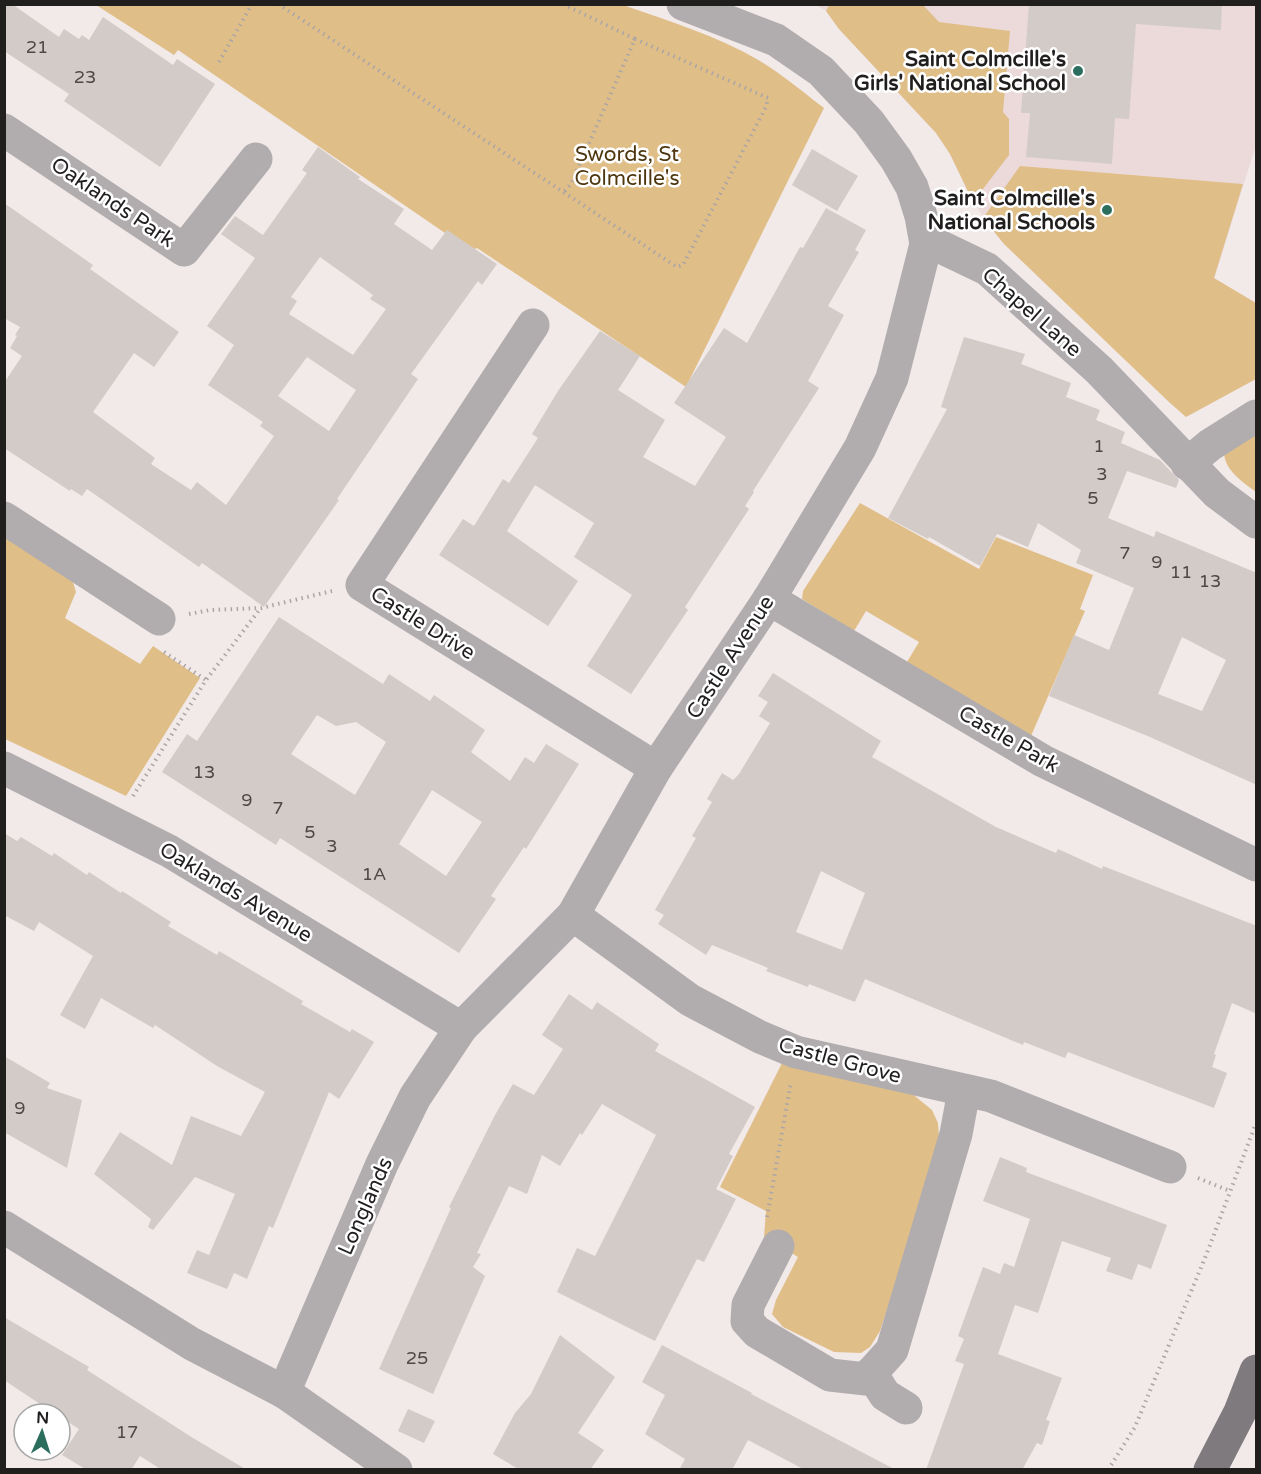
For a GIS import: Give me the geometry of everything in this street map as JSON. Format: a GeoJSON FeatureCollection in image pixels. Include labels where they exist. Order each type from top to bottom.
{"type":"FeatureCollection","features":[{"type":"Feature","properties":{"kind":"main road"},"geometry":{"type":"LineString","coordinates":[[1210,1470],[1240,1412],[1257,1371]]}},
{"type":"Feature","properties":{"kind":"street"},"geometry":{"type":"LineString","coordinates":[[682,4],[776,40],[821,71],[869,122],[896,159],[912,187],[921,216],[926,244]]}},
{"type":"Feature","properties":{"kind":"street","name":"Oaklands Park"},"geometry":{"type":"LineString","coordinates":[[4,130],[184,250],[256,159]]}},
{"type":"Feature","properties":{"kind":"street","name":"Chapel Lane"},"geometry":{"type":"LineString","coordinates":[[926,244],[941,247],[987,269],[1099,370],[1217,493],[1257,522]]}},
{"type":"Feature","properties":{"kind":"street","name":"Castle Avenue"},"geometry":{"type":"LineString","coordinates":[[461,1028],[573,915],[657,768],[769,599],[860,448],[892,378],[926,244]]}},
{"type":"Feature","properties":{"kind":"street","name":"Castle Drive"},"geometry":{"type":"LineString","coordinates":[[533,325],[362,585],[657,768]]}},
{"type":"Feature","properties":{"kind":"street"},"geometry":{"type":"LineString","coordinates":[[1187,464],[1210,444],[1257,416]]}},
{"type":"Feature","properties":{"kind":"street"},"geometry":{"type":"LineString","coordinates":[[4,518],[159,619]]}},
{"type":"Feature","properties":{"kind":"street","name":"Castle Park"},"geometry":{"type":"LineString","coordinates":[[769,599],[1043,761],[1257,864]]}},
{"type":"Feature","properties":{"kind":"street","name":"Oaklands Avenue"},"geometry":{"type":"LineString","coordinates":[[4,768],[169,851],[461,1028]]}},
{"type":"Feature","properties":{"kind":"street","name":"Castle Grove"},"geometry":{"type":"LineString","coordinates":[[573,915],[690,1000],[751,1032],[796,1052],[991,1096],[1170,1167]]}},
{"type":"Feature","properties":{"kind":"street","name":"Longlands"},"geometry":{"type":"LineString","coordinates":[[284,1392],[382,1164],[415,1097],[461,1028]]}},
{"type":"Feature","properties":{"kind":"street"},"geometry":{"type":"LineString","coordinates":[[778,1246],[748,1305],[747,1321],[757,1332],[830,1375],[866,1379],[892,1350],[956,1134],[964,1091]]}},
{"type":"Feature","properties":{"kind":"street"},"geometry":{"type":"LineString","coordinates":[[4,1227],[192,1344],[284,1392],[396,1470]]}},
{"type":"Feature","properties":{"kind":"street"},"geometry":{"type":"LineString","coordinates":[[871,1373],[885,1395],[906,1408]]}},
{"type":"Feature","properties":{"kind":"path"},"geometry":{"type":"LineString","coordinates":[[219,62],[252,4]]}},
{"type":"Feature","properties":{"kind":"path"},"geometry":{"type":"LineString","coordinates":[[278,4],[677,267],[683,265],[766,107],[768,98],[635,39],[563,4]]}},
{"type":"Feature","properties":{"kind":"path"},"geometry":{"type":"LineString","coordinates":[[564,192],[571,183],[635,39]]}},
{"type":"Feature","properties":{"kind":"path"},"geometry":{"type":"LineString","coordinates":[[206,680],[162,650],[159,619],[210,610],[261,609],[362,585]]}},
{"type":"Feature","properties":{"kind":"path"},"geometry":{"type":"LineString","coordinates":[[117,824],[206,680],[261,609]]}},
{"type":"Feature","properties":{"kind":"path"},"geometry":{"type":"LineString","coordinates":[[778,1246],[764,1237],[796,1052]]}},
{"type":"Feature","properties":{"kind":"path"},"geometry":{"type":"LineString","coordinates":[[1108,1470],[1135,1427],[1207,1253],[1257,1123]]}},
{"type":"Feature","properties":{"kind":"shaded area","name":"Saint Colmcille's National Schools"},"geometry":{"type":"Polygon","coordinates":[[[816,5],[1256,5],[1256,145],[1214,279],[1004,244],[983,218],[950,154],[936,133],[839,29],[826,11],[816,5]]]}},
{"type":"Feature","properties":{"kind":"green space","name":"Swords, St Colmcille's"},"geometry":{"type":"Polygon","coordinates":[[[96,5],[623,5],[693,30],[744,52],[777,72],[824,108],[686,387],[477,248],[445,233],[178,50],[174,55],[96,5]]]}},
{"type":"Feature","properties":{"kind":"green space"},"geometry":{"type":"Polygon","coordinates":[[[829,5],[923,5],[939,22],[1010,31],[1003,112],[1009,119],[1009,155],[973,202],[950,154],[936,133],[839,29],[826,11],[829,5]]]}},
{"type":"Feature","properties":{"kind":"green space"},"geometry":{"type":"Polygon","coordinates":[[[1020,166],[1243,184],[1214,278],[1256,303],[1256,379],[1186,417],[1170,403],[1004,244],[983,218],[1020,166]]]}},
{"type":"Feature","properties":{"kind":"green space"},"geometry":{"type":"Polygon","coordinates":[[[1256,431],[1256,492],[1231,471],[1224,453],[1256,431]]]}},
{"type":"Feature","properties":{"kind":"green space"},"geometry":{"type":"Polygon","coordinates":[[[860,503],[979,569],[996,537],[1093,575],[1080,609],[1085,611],[1031,736],[904,667],[919,642],[866,611],[854,631],[802,599],[803,591],[860,503]]]}},
{"type":"Feature","properties":{"kind":"green space"},"geometry":{"type":"Polygon","coordinates":[[[5,537],[73,582],[76,592],[65,618],[140,664],[153,646],[200,678],[126,796],[5,739],[5,537]]]}},
{"type":"Feature","properties":{"kind":"green space"},"geometry":{"type":"Polygon","coordinates":[[[782,1063],[910,1092],[932,1110],[938,1123],[939,1137],[911,1238],[880,1331],[870,1347],[861,1353],[834,1352],[783,1327],[772,1314],[776,1300],[798,1257],[764,1237],[766,1211],[720,1187],[782,1063]]]}},
{"type":"Feature","properties":{"kind":"building"},"geometry":{"type":"Polygon","coordinates":[[[4,4],[12,4],[59,37],[64,29],[79,39],[82,35],[89,40],[103,17],[173,65],[177,59],[215,84],[160,167],[64,101],[69,94],[4,51],[4,4]]]}},
{"type":"Feature","properties":{"kind":"building","name":"Saint Colmcille's Girls' National School"},"geometry":{"type":"Polygon","coordinates":[[[1029,4],[1222,4],[1221,30],[1136,24],[1129,119],[1115,118],[1112,164],[1026,157],[1030,113],[1021,113],[1029,4]]]}},
{"type":"Feature","properties":{"kind":"building"},"geometry":{"type":"Polygon","coordinates":[[[318,147],[360,177],[358,179],[404,209],[394,224],[432,250],[447,230],[497,264],[482,285],[478,281],[411,374],[418,379],[337,499],[339,500],[264,607],[202,563],[199,567],[87,489],[82,496],[71,489],[70,491],[4,448],[4,383],[22,356],[10,348],[20,327],[4,318],[4,203],[93,265],[90,269],[179,332],[154,367],[134,353],[93,412],[155,458],[151,464],[191,490],[197,482],[226,505],[274,436],[260,426],[263,422],[208,385],[234,345],[207,326],[255,258],[221,234],[235,216],[263,235],[307,173],[302,170],[318,147]],[[320,257],[291,297],[297,301],[289,314],[353,355],[386,309],[370,299],[373,295],[320,257]],[[307,357],[278,396],[329,431],[356,390],[307,357]]]}},
{"type":"Feature","properties":{"kind":"building"},"geometry":{"type":"Polygon","coordinates":[[[812,149],[858,176],[837,211],[792,185],[812,149]]]}},
{"type":"Feature","properties":{"kind":"building"},"geometry":{"type":"Polygon","coordinates":[[[826,208],[866,230],[855,250],[859,252],[828,306],[844,315],[808,381],[819,388],[753,491],[745,506],[749,509],[685,607],[688,610],[631,694],[587,666],[632,595],[574,557],[594,523],[535,485],[507,531],[578,581],[548,626],[439,555],[463,519],[474,526],[503,479],[509,483],[538,438],[532,434],[558,391],[600,331],[640,356],[618,390],[665,420],[643,457],[695,486],[726,437],[674,403],[724,328],[747,343],[800,247],[803,248],[826,208]]]}},
{"type":"Feature","properties":{"kind":"building"},"geometry":{"type":"Polygon","coordinates":[[[964,337],[1025,354],[1021,364],[1071,383],[1066,397],[1100,410],[1096,420],[1125,432],[1121,443],[1160,460],[1179,480],[1176,488],[1127,471],[1108,518],[1154,537],[1156,531],[1257,573],[1257,785],[1150,737],[1049,696],[1074,635],[1109,650],[1134,588],[1076,563],[1081,550],[1038,523],[1028,547],[997,534],[980,566],[929,537],[928,539],[888,518],[947,409],[941,407],[964,337]],[[1182,637],[1158,694],[1202,711],[1226,660],[1182,637]]]}},
{"type":"Feature","properties":{"kind":"building"},"geometry":{"type":"Polygon","coordinates":[[[279,617],[383,684],[389,674],[430,701],[434,695],[485,730],[471,752],[510,781],[525,757],[534,763],[546,744],[579,764],[526,849],[524,847],[491,896],[496,899],[459,953],[280,838],[276,845],[162,772],[187,734],[197,741],[279,617]],[[317,715],[291,754],[355,795],[386,742],[356,722],[336,726],[317,715]],[[432,790],[399,844],[446,876],[482,822],[432,790]]]}},
{"type":"Feature","properties":{"kind":"building"},"geometry":{"type":"Polygon","coordinates":[[[773,673],[881,741],[872,757],[996,827],[1056,853],[1058,849],[1102,869],[1103,866],[1257,926],[1257,1014],[1232,1003],[1214,1054],[1216,1055],[1212,1067],[1227,1073],[1214,1108],[1068,1052],[1065,1058],[1024,1042],[1023,1045],[865,979],[855,1002],[809,984],[808,987],[766,971],[768,968],[712,945],[706,955],[658,924],[664,915],[655,910],[696,838],[692,836],[712,802],[707,799],[722,773],[733,780],[739,774],[770,723],[759,716],[768,702],[758,696],[773,673]],[[821,871],[796,932],[842,950],[865,893],[821,871]]]}},
{"type":"Feature","properties":{"kind":"building"},"geometry":{"type":"Polygon","coordinates":[[[4,833],[17,841],[21,837],[52,856],[54,853],[87,875],[89,872],[171,922],[168,926],[217,955],[219,951],[303,1001],[301,1004],[350,1032],[352,1029],[374,1042],[339,1099],[329,1092],[273,1228],[269,1226],[247,1279],[234,1273],[227,1289],[187,1273],[197,1250],[209,1255],[235,1194],[195,1177],[153,1230],[148,1227],[151,1219],[94,1174],[120,1132],[172,1165],[191,1116],[241,1136],[265,1092],[217,1066],[155,1025],[153,1028],[101,998],[85,1029],[60,1015],[93,956],[39,922],[34,931],[4,915],[4,833]]]}},
{"type":"Feature","properties":{"kind":"building"},"geometry":{"type":"Polygon","coordinates":[[[569,994],[592,1010],[597,1002],[659,1044],[655,1051],[755,1107],[729,1154],[733,1156],[716,1189],[736,1199],[704,1262],[697,1259],[655,1341],[557,1292],[577,1248],[595,1256],[656,1135],[602,1104],[582,1135],[580,1133],[560,1166],[542,1155],[527,1194],[509,1186],[477,1253],[481,1254],[473,1267],[485,1276],[433,1394],[379,1369],[451,1208],[449,1207],[495,1115],[513,1084],[534,1095],[563,1049],[542,1035],[569,994]]]}},
{"type":"Feature","properties":{"kind":"building"},"geometry":{"type":"Polygon","coordinates":[[[4,1056],[50,1083],[47,1088],[82,1100],[67,1168],[4,1132],[4,1056]]]}},
{"type":"Feature","properties":{"kind":"building"},"geometry":{"type":"Polygon","coordinates":[[[1000,1157],[1027,1168],[1026,1172],[1167,1225],[1151,1269],[1138,1264],[1132,1280],[1106,1271],[1111,1258],[1062,1241],[1038,1313],[1015,1305],[998,1354],[1062,1378],[1046,1420],[1050,1421],[1042,1445],[1037,1443],[1022,1470],[926,1470],[964,1364],[955,1361],[964,1339],[958,1336],[983,1267],[1000,1274],[1004,1263],[1014,1267],[1030,1219],[983,1201],[1000,1157]]]}},
{"type":"Feature","properties":{"kind":"building"},"geometry":{"type":"Polygon","coordinates":[[[4,1317],[89,1367],[87,1370],[247,1470],[162,1470],[140,1456],[131,1470],[87,1470],[72,1461],[72,1440],[79,1429],[72,1425],[72,1402],[37,1402],[4,1380],[4,1317]]]}},
{"type":"Feature","properties":{"kind":"building"},"geometry":{"type":"Polygon","coordinates":[[[560,1335],[615,1377],[578,1433],[604,1450],[590,1470],[520,1470],[493,1454],[515,1413],[531,1394],[560,1335]]]}},
{"type":"Feature","properties":{"kind":"building"},"geometry":{"type":"Polygon","coordinates":[[[662,1345],[896,1470],[805,1470],[748,1440],[732,1470],[679,1470],[685,1459],[645,1434],[665,1395],[642,1382],[662,1345]]]}},
{"type":"Feature","properties":{"kind":"building"},"geometry":{"type":"Polygon","coordinates":[[[408,1409],[435,1421],[424,1443],[398,1431],[408,1409]]]}},
{"type":"Feature","properties":{"kind":"place","name":"Saint Colmcille's Girls' National School"},"geometry":{"type":"Point","coordinates":[1078,71]}},
{"type":"Feature","properties":{"kind":"place","name":"Saint Colmcille's National Schools"},"geometry":{"type":"Point","coordinates":[1107,210]}}]}
